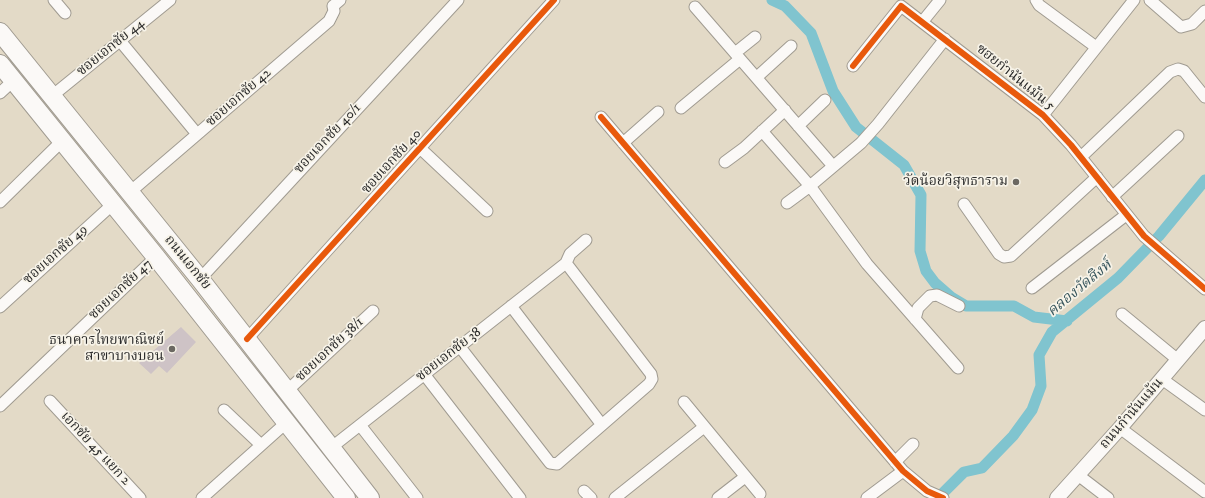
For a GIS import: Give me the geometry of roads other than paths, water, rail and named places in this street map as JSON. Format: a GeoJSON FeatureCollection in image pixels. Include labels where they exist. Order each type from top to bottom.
{"type":"FeatureCollection","features":[{"type":"Feature","properties":{"kind":"main road","name":"ถนนเอกชัย"},"geometry":{"type":"LineString","coordinates":[[0,32],[200,279],[288,390],[370,498]]}},
{"type":"Feature","properties":{"kind":"main road","name":"ถนนเอกชัย"},"geometry":{"type":"LineString","coordinates":[[0,64],[156,256],[346,498]]}},
{"type":"Feature","properties":{"kind":"main road"},"geometry":{"type":"LineString","coordinates":[[36,109],[52,96]]}},
{"type":"Feature","properties":{"kind":"street"},"geometry":{"type":"LineString","coordinates":[[54,0],[65,13]]}},
{"type":"Feature","properties":{"kind":"street","name":"ซอยเอกชัย 44"},"geometry":{"type":"LineString","coordinates":[[52,96],[170,0]]}},
{"type":"Feature","properties":{"kind":"street","name":"ซอยเอกชัย 40/1"},"geometry":{"type":"LineString","coordinates":[[200,279],[458,0]]}},
{"type":"Feature","properties":{"kind":"street","name":"ซอยเอกชัย 40"},"geometry":{"type":"LineString","coordinates":[[247,339],[554,0]]}},
{"type":"Feature","properties":{"kind":"street"},"geometry":{"type":"LineString","coordinates":[[923,21],[940,0]]}},
{"type":"Feature","properties":{"kind":"street"},"geometry":{"type":"LineString","coordinates":[[1036,0],[1039,5],[1096,47]]}},
{"type":"Feature","properties":{"kind":"street"},"geometry":{"type":"LineString","coordinates":[[1043,116],[1134,0]]}},
{"type":"Feature","properties":{"kind":"street"},"geometry":{"type":"LineString","coordinates":[[1150,0],[1181,27],[1192,24],[1205,11]]}},
{"type":"Feature","properties":{"kind":"street","name":"ซอยเอกชัย 42"},"geometry":{"type":"LineString","coordinates":[[130,192],[329,21],[334,11],[334,2]]}},
{"type":"Feature","properties":{"kind":"street","name":"ซฮยกำนันแม้น 5"},"geometry":{"type":"LineString","coordinates":[[853,66],[901,6],[923,21],[1043,116],[1081,157],[1144,236],[1205,289]]}},
{"type":"Feature","properties":{"kind":"street"},"geometry":{"type":"LineString","coordinates":[[695,7],[834,166]]}},
{"type":"Feature","properties":{"kind":"street"},"geometry":{"type":"LineString","coordinates":[[681,108],[738,56],[755,37]]}},
{"type":"Feature","properties":{"kind":"street"},"geometry":{"type":"LineString","coordinates":[[787,203],[810,186],[861,143],[878,124],[945,39]]}},
{"type":"Feature","properties":{"kind":"street"},"geometry":{"type":"LineString","coordinates":[[120,42],[197,134]]}},
{"type":"Feature","properties":{"kind":"street"},"geometry":{"type":"LineString","coordinates":[[757,77],[791,46]]}},
{"type":"Feature","properties":{"kind":"street"},"geometry":{"type":"LineString","coordinates":[[1081,157],[1170,72],[1178,69],[1184,71],[1205,97]]}},
{"type":"Feature","properties":{"kind":"street"},"geometry":{"type":"LineString","coordinates":[[0,93],[14,80]]}},
{"type":"Feature","properties":{"kind":"street"},"geometry":{"type":"LineString","coordinates":[[798,126],[825,100]]}},
{"type":"Feature","properties":{"kind":"street"},"geometry":{"type":"LineString","coordinates":[[725,162],[785,110]]}},
{"type":"Feature","properties":{"kind":"street"},"geometry":{"type":"LineString","coordinates":[[623,143],[658,112]]}},
{"type":"Feature","properties":{"kind":"street"},"geometry":{"type":"LineString","coordinates":[[601,117],[902,471],[927,491],[943,498]]}},
{"type":"Feature","properties":{"kind":"street"},"geometry":{"type":"LineString","coordinates":[[762,131],[810,186],[867,264],[958,368]]}},
{"type":"Feature","properties":{"kind":"street"},"geometry":{"type":"LineString","coordinates":[[1112,196],[1178,136]]}},
{"type":"Feature","properties":{"kind":"street"},"geometry":{"type":"LineString","coordinates":[[0,202],[62,141]]}},
{"type":"Feature","properties":{"kind":"street"},"geometry":{"type":"LineString","coordinates":[[421,148],[487,211]]}},
{"type":"Feature","properties":{"kind":"street"},"geometry":{"type":"LineString","coordinates":[[964,204],[999,254],[1004,257],[1012,256],[1097,177]]}},
{"type":"Feature","properties":{"kind":"street","name":"ซอยเอกชัย 49"},"geometry":{"type":"LineString","coordinates":[[0,307],[113,204]]}},
{"type":"Feature","properties":{"kind":"street"},"geometry":{"type":"LineString","coordinates":[[1032,288],[1126,215]]}},
{"type":"Feature","properties":{"kind":"street","name":"ซอยเอกชัย 38"},"geometry":{"type":"LineString","coordinates":[[332,447],[566,263],[570,254],[586,240]]}},
{"type":"Feature","properties":{"kind":"street","name":"ซอยเอกชัย 47"},"geometry":{"type":"LineString","coordinates":[[0,406],[156,256]]}},
{"type":"Feature","properties":{"kind":"street"},"geometry":{"type":"LineString","coordinates":[[460,347],[550,463],[557,464],[649,384],[652,379],[651,374],[566,263]]}},
{"type":"Feature","properties":{"kind":"street"},"geometry":{"type":"LineString","coordinates":[[915,319],[918,308],[930,296],[937,295],[959,306]]}},
{"type":"Feature","properties":{"kind":"street"},"geometry":{"type":"LineString","coordinates":[[512,306],[602,425]]}},
{"type":"Feature","properties":{"kind":"street","name":"ซอยเอกชัย 38/1"},"geometry":{"type":"LineString","coordinates":[[288,390],[373,311]]}},
{"type":"Feature","properties":{"kind":"street"},"geometry":{"type":"LineString","coordinates":[[1122,314],[1178,360]]}},
{"type":"Feature","properties":{"kind":"street","name":"ถนนกำนันแม้น"},"geometry":{"type":"LineString","coordinates":[[1057,498],[1120,428],[1205,328]]}},
{"type":"Feature","properties":{"kind":"street"},"geometry":{"type":"LineString","coordinates":[[424,374],[520,498]]}},
{"type":"Feature","properties":{"kind":"street"},"geometry":{"type":"LineString","coordinates":[[1162,379],[1205,410]]}},
{"type":"Feature","properties":{"kind":"street","name":"เอกชัย 45 แยก 2"},"geometry":{"type":"LineString","coordinates":[[50,401],[140,498]]}},
{"type":"Feature","properties":{"kind":"street"},"geometry":{"type":"LineString","coordinates":[[684,402],[760,494]]}},
{"type":"Feature","properties":{"kind":"street"},"geometry":{"type":"LineString","coordinates":[[224,410],[260,444]]}},
{"type":"Feature","properties":{"kind":"street"},"geometry":{"type":"LineString","coordinates":[[202,498],[260,444],[287,422]]}},
{"type":"Feature","properties":{"kind":"street"},"geometry":{"type":"LineString","coordinates":[[360,425],[417,498]]}},
{"type":"Feature","properties":{"kind":"street"},"geometry":{"type":"LineString","coordinates":[[615,498],[704,427]]}},
{"type":"Feature","properties":{"kind":"street"},"geometry":{"type":"LineString","coordinates":[[1120,428],[1205,492]]}},
{"type":"Feature","properties":{"kind":"street"},"geometry":{"type":"LineString","coordinates":[[895,462],[913,444]]}},
{"type":"Feature","properties":{"kind":"street"},"geometry":{"type":"LineString","coordinates":[[867,498],[902,471]]}},
{"type":"Feature","properties":{"kind":"street"},"geometry":{"type":"LineString","coordinates":[[1078,475],[1108,498]]}},
{"type":"Feature","properties":{"kind":"street"},"geometry":{"type":"LineString","coordinates":[[718,498],[745,477]]}},
{"type":"Feature","properties":{"kind":"waterway"},"geometry":{"type":"LineString","coordinates":[[772,0],[785,6],[811,33],[833,91],[856,127],[904,165],[921,195],[920,251],[926,271],[935,283],[951,297],[966,306],[1014,306],[1034,317],[1067,321]]}},
{"type":"Feature","properties":{"kind":"waterway","name":"คลองวัดสิงห์"},"geometry":{"type":"LineString","coordinates":[[938,498],[964,472],[982,468],[1013,436],[1032,410],[1041,386],[1039,355],[1052,332],[1118,278],[1159,236],[1205,180]]}},
{"type":"Feature","properties":{"kind":"place","name":"วัดน้อยวิสุทธาราม"},"geometry":{"type":"Point","coordinates":[1016,182]}},
{"type":"Feature","properties":{"kind":"place","name":"ธนาคารไทยพาณิชย์ สาขาบางบอน"},"geometry":{"type":"Point","coordinates":[172,349]}}]}
